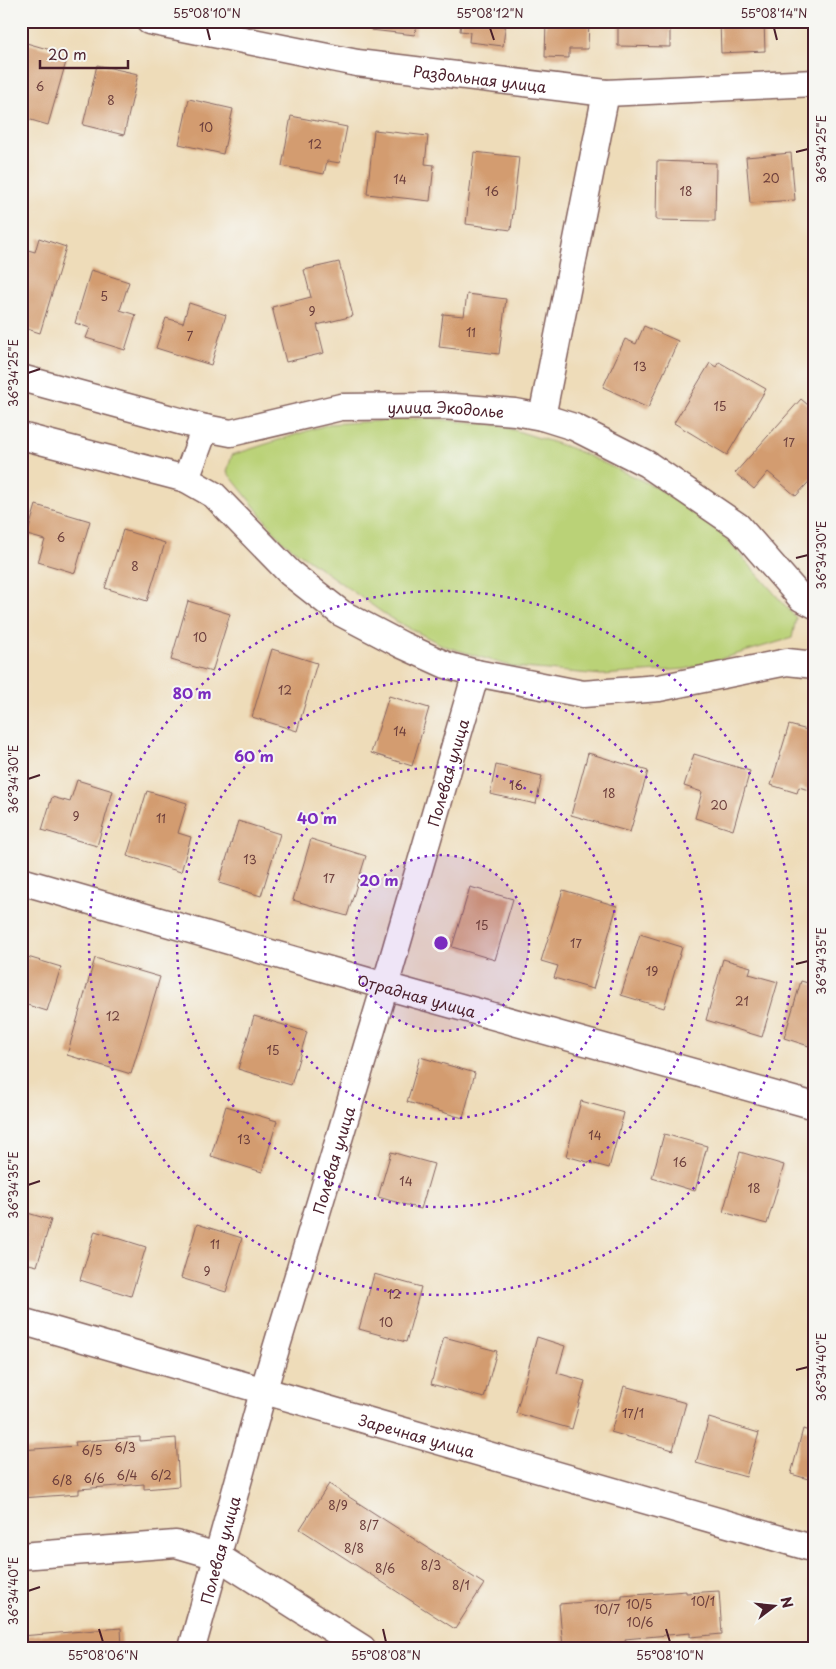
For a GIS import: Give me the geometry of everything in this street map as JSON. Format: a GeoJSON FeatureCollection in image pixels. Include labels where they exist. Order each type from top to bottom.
{"type":"FeatureCollection","features":[{"type":"Feature","properties":{"kind":"street","name":"Раздольная улица"},"geometry":{"type":"LineString","coordinates":[[149,21],[357,63],[606,93],[815,83]]}},
{"type":"Feature","properties":{"kind":"street"},"geometry":{"type":"LineString","coordinates":[[542,417],[606,93]]}},
{"type":"Feature","properties":{"kind":"street","name":"улица Экодолье"},"geometry":{"type":"LineString","coordinates":[[21,378],[205,428],[231,433],[341,408],[442,406],[515,412],[542,417],[574,427],[647,464],[738,526],[801,598],[815,606]]}},
{"type":"Feature","properties":{"kind":"street"},"geometry":{"type":"LineString","coordinates":[[186,479],[205,428]]}},
{"type":"Feature","properties":{"kind":"street"},"geometry":{"type":"LineString","coordinates":[[21,436],[186,479],[214,495],[290,573],[341,613],[402,645],[446,665],[476,673],[584,694],[659,688],[788,662],[814,661]]}},
{"type":"Feature","properties":{"kind":"street","name":"Полевая улица"},"geometry":{"type":"LineString","coordinates":[[192,1648],[263,1392],[385,986],[476,673]]}},
{"type":"Feature","properties":{"kind":"street","name":"Отрадная улица"},"geometry":{"type":"LineString","coordinates":[[21,881],[385,986],[815,1106]]}},
{"type":"Feature","properties":{"kind":"street","name":"Заречная улица"},"geometry":{"type":"LineString","coordinates":[[21,1322],[815,1548]]}},
{"type":"Feature","properties":{"kind":"street"},"geometry":{"type":"LineString","coordinates":[[21,1556],[176,1544],[217,1556],[362,1648]]}},
{"type":"Feature","properties":{"kind":"green space"},"geometry":{"type":"Polygon","coordinates":[[[427,418],[498,425],[571,448],[656,487],[723,535],[796,618],[792,638],[686,669],[602,675],[513,667],[444,646],[390,618],[282,541],[227,472],[232,455],[329,424],[427,418]]]}},
{"type":"Feature","properties":{"kind":"building"},"geometry":{"type":"Polygon","coordinates":[[[326,21],[340,21],[340,25],[326,21]]]}},
{"type":"Feature","properties":{"kind":"building"},"geometry":{"type":"Polygon","coordinates":[[[372,21],[417,21],[415,35],[371,30],[372,21]]]}},
{"type":"Feature","properties":{"kind":"building"},"geometry":{"type":"Polygon","coordinates":[[[461,21],[506,21],[503,46],[469,42],[470,32],[460,31],[461,21]]]}},
{"type":"Feature","properties":{"kind":"building"},"geometry":{"type":"Polygon","coordinates":[[[546,21],[589,21],[588,49],[569,49],[569,58],[545,57],[546,21]]]}},
{"type":"Feature","properties":{"kind":"building"},"geometry":{"type":"Polygon","coordinates":[[[618,21],[670,21],[670,47],[618,46],[618,21]]]}},
{"type":"Feature","properties":{"kind":"building"},"geometry":{"type":"Polygon","coordinates":[[[720,21],[764,21],[765,51],[721,53],[720,21]]]}},
{"type":"Feature","properties":{"kind":"building"},"geometry":{"type":"Polygon","coordinates":[[[807,21],[815,21],[815,45],[811,46],[807,21]]]}},
{"type":"Feature","properties":{"kind":"building"},"geometry":{"type":"Polygon","coordinates":[[[23,42],[68,55],[48,125],[21,117],[21,49],[23,42]]]}},
{"type":"Feature","properties":{"kind":"building"},"geometry":{"type":"Polygon","coordinates":[[[97,65],[138,74],[124,135],[83,125],[97,65]]]}},
{"type":"Feature","properties":{"kind":"building"},"geometry":{"type":"Polygon","coordinates":[[[189,99],[233,109],[223,154],[179,144],[189,99]]]}},
{"type":"Feature","properties":{"kind":"building"},"geometry":{"type":"Polygon","coordinates":[[[291,116],[347,127],[340,163],[327,161],[324,174],[282,166],[291,116]]]}},
{"type":"Feature","properties":{"kind":"building"},"geometry":{"type":"Polygon","coordinates":[[[374,130],[428,136],[425,164],[434,165],[430,201],[367,194],[374,130]]]}},
{"type":"Feature","properties":{"kind":"building"},"geometry":{"type":"Polygon","coordinates":[[[474,152],[519,157],[511,230],[466,224],[474,152]]]}},
{"type":"Feature","properties":{"kind":"building"},"geometry":{"type":"Polygon","coordinates":[[[791,153],[795,200],[750,203],[746,157],[791,153]]]}},
{"type":"Feature","properties":{"kind":"building"},"geometry":{"type":"Polygon","coordinates":[[[657,161],[716,163],[715,221],[656,220],[657,161]]]}},
{"type":"Feature","properties":{"kind":"building"},"geometry":{"type":"Polygon","coordinates":[[[39,238],[66,247],[40,333],[21,327],[21,248],[35,252],[39,238]]]}},
{"type":"Feature","properties":{"kind":"building"},"geometry":{"type":"Polygon","coordinates":[[[339,262],[353,316],[317,325],[324,353],[286,362],[272,307],[311,297],[304,270],[339,262]]]}},
{"type":"Feature","properties":{"kind":"building"},"geometry":{"type":"Polygon","coordinates":[[[91,270],[129,282],[120,310],[136,315],[125,350],[86,338],[90,328],[75,323],[91,270]]]}},
{"type":"Feature","properties":{"kind":"building"},"geometry":{"type":"Polygon","coordinates":[[[467,294],[506,299],[499,354],[439,347],[443,314],[464,316],[467,294]]]}},
{"type":"Feature","properties":{"kind":"building"},"geometry":{"type":"Polygon","coordinates":[[[189,303],[226,315],[211,365],[156,348],[166,318],[183,323],[189,303]]]}},
{"type":"Feature","properties":{"kind":"building"},"geometry":{"type":"Polygon","coordinates":[[[644,326],[678,341],[648,408],[603,387],[625,339],[636,344],[644,326]]]}},
{"type":"Feature","properties":{"kind":"building"},"geometry":{"type":"Polygon","coordinates":[[[719,362],[766,389],[727,455],[674,423],[710,363],[716,367],[719,362]]]}},
{"type":"Feature","properties":{"kind":"building"},"geometry":{"type":"Polygon","coordinates":[[[801,399],[815,411],[815,475],[796,496],[768,472],[754,489],[735,473],[801,399]]]}},
{"type":"Feature","properties":{"kind":"building"},"geometry":{"type":"Polygon","coordinates":[[[36,505],[90,521],[75,573],[38,562],[45,540],[27,535],[36,505]]]}},
{"type":"Feature","properties":{"kind":"building"},"geometry":{"type":"Polygon","coordinates":[[[123,530],[165,543],[147,601],[105,588],[123,530]]]}},
{"type":"Feature","properties":{"kind":"building"},"geometry":{"type":"Polygon","coordinates":[[[188,601],[230,614],[212,672],[171,660],[188,601]]]}},
{"type":"Feature","properties":{"kind":"building"},"geometry":{"type":"Polygon","coordinates":[[[272,649],[317,663],[297,731],[252,717],[272,649]]]}},
{"type":"Feature","properties":{"kind":"building"},"geometry":{"type":"Polygon","coordinates":[[[389,696],[429,708],[412,766],[371,753],[389,696]]]}},
{"type":"Feature","properties":{"kind":"building"},"geometry":{"type":"Polygon","coordinates":[[[789,725],[815,732],[815,792],[799,787],[797,793],[771,785],[789,725]]]}},
{"type":"Feature","properties":{"kind":"building"},"geometry":{"type":"Polygon","coordinates":[[[588,753],[648,771],[630,832],[571,815],[588,753]]]}},
{"type":"Feature","properties":{"kind":"building"},"geometry":{"type":"Polygon","coordinates":[[[694,754],[750,771],[733,830],[695,818],[702,792],[684,786],[694,754]]]}},
{"type":"Feature","properties":{"kind":"building"},"geometry":{"type":"Polygon","coordinates":[[[496,765],[542,776],[536,804],[490,794],[496,765]]]}},
{"type":"Feature","properties":{"kind":"building"},"geometry":{"type":"Polygon","coordinates":[[[77,780],[113,791],[97,846],[42,830],[52,797],[70,802],[77,780]]]}},
{"type":"Feature","properties":{"kind":"building"},"geometry":{"type":"Polygon","coordinates":[[[147,791],[187,803],[178,833],[191,837],[181,872],[127,856],[147,791]]]}},
{"type":"Feature","properties":{"kind":"building"},"geometry":{"type":"Polygon","coordinates":[[[238,821],[280,834],[261,896],[219,883],[238,821]]]}},
{"type":"Feature","properties":{"kind":"building"},"geometry":{"type":"Polygon","coordinates":[[[311,839],[366,856],[347,916],[293,900],[311,839]]]}},
{"type":"Feature","properties":{"kind":"building"},"geometry":{"type":"Polygon","coordinates":[[[470,887],[513,899],[495,960],[452,947],[470,887]]]}},
{"type":"Feature","properties":{"kind":"building"},"geometry":{"type":"Polygon","coordinates":[[[563,890],[617,906],[593,989],[554,978],[558,966],[541,961],[563,890]]]}},
{"type":"Feature","properties":{"kind":"building"},"geometry":{"type":"Polygon","coordinates":[[[640,934],[682,947],[664,1008],[621,995],[640,934]]]}},
{"type":"Feature","properties":{"kind":"building"},"geometry":{"type":"Polygon","coordinates":[[[21,955],[61,967],[47,1011],[21,1003],[21,955]]]}},
{"type":"Feature","properties":{"kind":"building"},"geometry":{"type":"Polygon","coordinates":[[[95,958],[160,977],[131,1074],[67,1055],[95,958]]]}},
{"type":"Feature","properties":{"kind":"building"},"geometry":{"type":"Polygon","coordinates":[[[723,959],[751,967],[749,974],[778,982],[762,1037],[706,1020],[723,959]]]}},
{"type":"Feature","properties":{"kind":"building"},"geometry":{"type":"Polygon","coordinates":[[[801,981],[815,985],[815,1048],[784,1038],[801,981]]]}},
{"type":"Feature","properties":{"kind":"building"},"geometry":{"type":"Polygon","coordinates":[[[254,1016],[307,1032],[291,1085],[238,1069],[254,1016]]]}},
{"type":"Feature","properties":{"kind":"building"},"geometry":{"type":"Polygon","coordinates":[[[420,1057],[475,1073],[463,1118],[407,1102],[420,1057]]]}},
{"type":"Feature","properties":{"kind":"building"},"geometry":{"type":"Polygon","coordinates":[[[581,1101],[624,1113],[609,1168],[566,1156],[581,1101]]]}},
{"type":"Feature","properties":{"kind":"building"},"geometry":{"type":"Polygon","coordinates":[[[226,1106],[277,1121],[262,1172],[211,1156],[226,1106]]]}},
{"type":"Feature","properties":{"kind":"building"},"geometry":{"type":"Polygon","coordinates":[[[664,1134],[707,1146],[695,1191],[652,1178],[664,1134]]]}},
{"type":"Feature","properties":{"kind":"building"},"geometry":{"type":"Polygon","coordinates":[[[391,1152],[434,1164],[421,1209],[378,1197],[391,1152]]]}},
{"type":"Feature","properties":{"kind":"building"},"geometry":{"type":"Polygon","coordinates":[[[740,1152],[784,1165],[767,1224],[723,1212],[740,1152]]]}},
{"type":"Feature","properties":{"kind":"building"},"geometry":{"type":"Polygon","coordinates":[[[21,1211],[51,1220],[37,1266],[21,1262],[21,1211]]]}},
{"type":"Feature","properties":{"kind":"building"},"geometry":{"type":"Polygon","coordinates":[[[815,1215],[815,1229],[811,1228],[815,1215]]]}},
{"type":"Feature","properties":{"kind":"building"},"geometry":{"type":"Polygon","coordinates":[[[197,1224],[242,1238],[226,1292],[181,1278],[197,1224]]]}},
{"type":"Feature","properties":{"kind":"building"},"geometry":{"type":"Polygon","coordinates":[[[95,1231],[146,1247],[131,1296],[80,1280],[95,1231]]]}},
{"type":"Feature","properties":{"kind":"building"},"geometry":{"type":"Polygon","coordinates":[[[374,1274],[421,1287],[406,1342],[359,1329],[374,1274]]]}},
{"type":"Feature","properties":{"kind":"building"},"geometry":{"type":"Polygon","coordinates":[[[444,1337],[497,1351],[484,1398],[431,1384],[444,1337]]]}},
{"type":"Feature","properties":{"kind":"building"},"geometry":{"type":"Polygon","coordinates":[[[537,1337],[565,1346],[557,1373],[585,1381],[572,1429],[516,1413],[537,1337]]]}},
{"type":"Feature","properties":{"kind":"building"},"geometry":{"type":"Polygon","coordinates":[[[624,1386],[686,1403],[673,1450],[611,1432],[624,1386]]]}},
{"type":"Feature","properties":{"kind":"building"},"geometry":{"type":"Polygon","coordinates":[[[709,1418],[759,1433],[746,1477],[696,1463],[709,1418]]]}},
{"type":"Feature","properties":{"kind":"building"},"geometry":{"type":"Polygon","coordinates":[[[803,1429],[815,1433],[815,1481],[791,1474],[803,1429]]]}},
{"type":"Feature","properties":{"kind":"building"},"geometry":{"type":"Polygon","coordinates":[[[140,1437],[140,1441],[176,1438],[179,1486],[144,1489],[144,1484],[79,1489],[79,1494],[21,1498],[21,1450],[76,1446],[75,1442],[140,1437]]]}},
{"type":"Feature","properties":{"kind":"building"},"geometry":{"type":"Polygon","coordinates":[[[329,1484],[484,1584],[455,1629],[300,1529],[329,1484]]]}},
{"type":"Feature","properties":{"kind":"building"},"geometry":{"type":"Polygon","coordinates":[[[686,1591],[686,1593],[719,1591],[722,1634],[690,1637],[690,1633],[625,1639],[626,1642],[563,1647],[559,1604],[622,1599],[622,1596],[686,1591]]]}},
{"type":"Feature","properties":{"kind":"building"},"geometry":{"type":"Polygon","coordinates":[[[121,1628],[122,1648],[21,1648],[21,1636],[121,1628]]]}}]}
